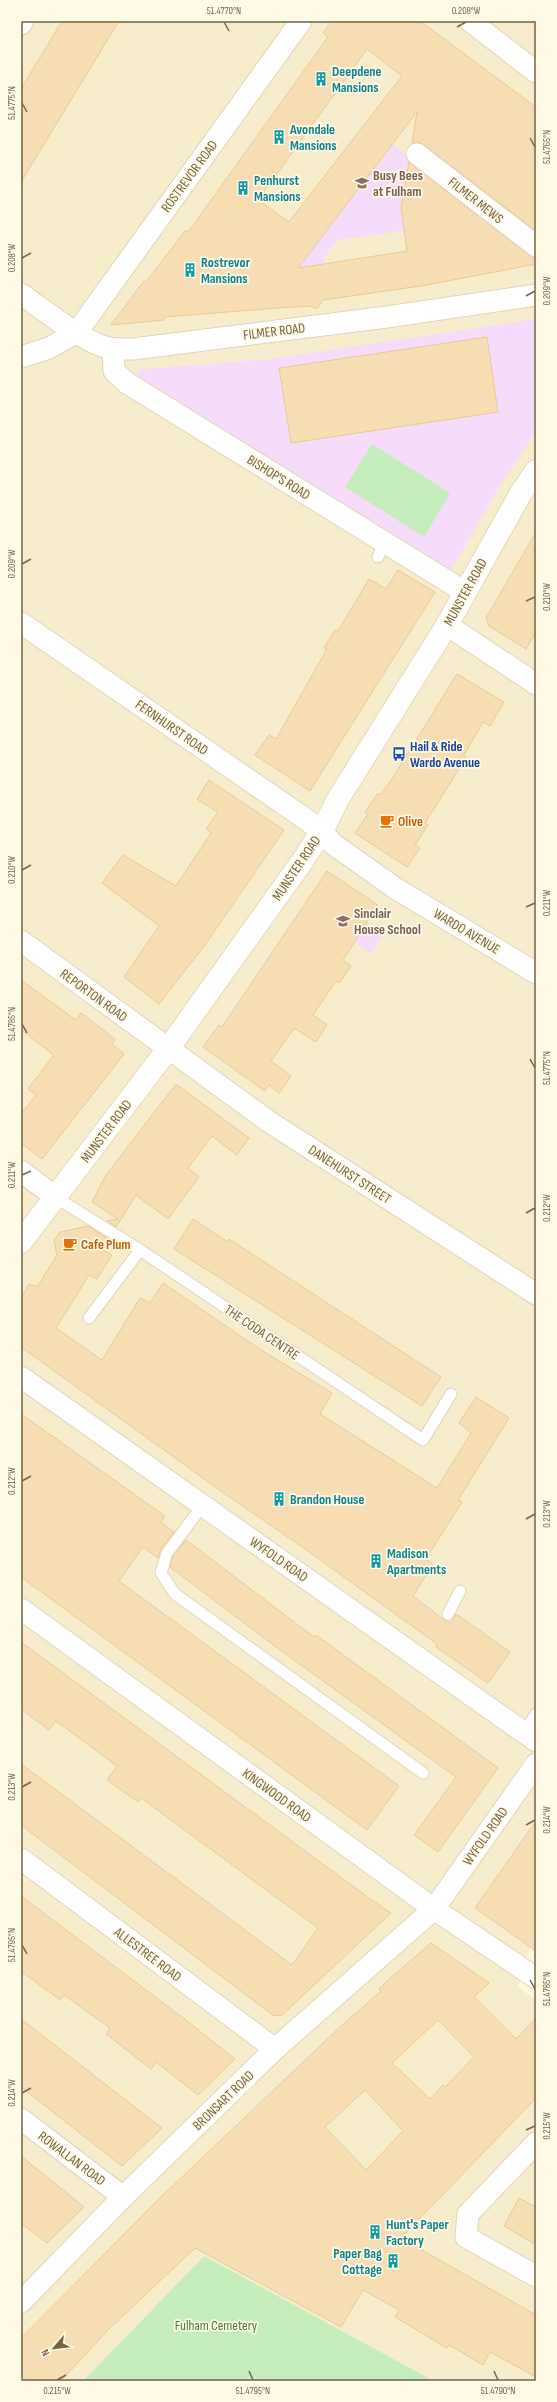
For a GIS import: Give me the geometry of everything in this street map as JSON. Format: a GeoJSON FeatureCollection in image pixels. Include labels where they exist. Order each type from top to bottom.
{"type":"FeatureCollection","features":[{"type":"Feature","properties":{"kind":"street","name":"ROSTREVOR ROAD"},"geometry":{"type":"LineString","coordinates":[[77,332],[301,21]]}},
{"type":"Feature","properties":{"kind":"street"},"geometry":{"type":"LineString","coordinates":[[470,21],[533,64]]}},
{"type":"Feature","properties":{"kind":"street","name":"FILMER MEWS"},"geometry":{"type":"LineString","coordinates":[[417,154],[536,246]]}},
{"type":"Feature","properties":{"kind":"street"},"geometry":{"type":"LineString","coordinates":[[21,294],[77,332],[49,348],[21,357]]}},
{"type":"Feature","properties":{"kind":"street","name":"FILMER ROAD"},"geometry":{"type":"LineString","coordinates":[[77,332],[100,346],[113,349],[133,349],[387,317],[536,295]]}},
{"type":"Feature","properties":{"kind":"street","name":"BISHOP'S ROAD"},"geometry":{"type":"LineString","coordinates":[[113,349],[114,371],[127,383],[381,549],[465,592]]}},
{"type":"Feature","properties":{"kind":"street","name":"MUNSTER ROAD"},"geometry":{"type":"LineString","coordinates":[[21,1242],[168,1050],[250,937],[322,831],[338,799],[447,625],[536,471]]}},
{"type":"Feature","properties":{"kind":"street","name":"FERNHURST ROAD"},"geometry":{"type":"LineString","coordinates":[[21,623],[322,831]]}},
{"type":"Feature","properties":{"kind":"street"},"geometry":{"type":"LineString","coordinates":[[447,625],[536,684]]}},
{"type":"Feature","properties":{"kind":"street","name":"WARDO AVENUE"},"geometry":{"type":"LineString","coordinates":[[322,831],[333,844],[395,888],[536,973]]}},
{"type":"Feature","properties":{"kind":"street","name":"REPORTON ROAD"},"geometry":{"type":"LineString","coordinates":[[21,941],[168,1050]]}},
{"type":"Feature","properties":{"kind":"street","name":"DANEHURST STREET"},"geometry":{"type":"LineString","coordinates":[[168,1050],[268,1121],[536,1294]]}},
{"type":"Feature","properties":{"kind":"street"},"geometry":{"type":"LineString","coordinates":[[21,1171],[56,1197]]}},
{"type":"Feature","properties":{"kind":"street","name":"WYFOLD ROAD"},"geometry":{"type":"LineString","coordinates":[[21,1377],[203,1505],[424,1654],[530,1737]]}},
{"type":"Feature","properties":{"kind":"street","name":"KINGWOOD ROAD"},"geometry":{"type":"LineString","coordinates":[[21,1608],[434,1909],[536,1978]]}},
{"type":"Feature","properties":{"kind":"street","name":"WYFOLD ROAD"},"geometry":{"type":"LineString","coordinates":[[434,1909],[536,1764]]}},
{"type":"Feature","properties":{"kind":"street","name":"ALLESTREE ROAD"},"geometry":{"type":"LineString","coordinates":[[21,1859],[275,2049]]}},
{"type":"Feature","properties":{"kind":"street","name":"BRONSART ROAD"},"geometry":{"type":"LineString","coordinates":[[21,2302],[123,2197],[275,2049],[434,1909]]}},
{"type":"Feature","properties":{"kind":"street","name":"ROWALLAN ROAD"},"geometry":{"type":"LineString","coordinates":[[21,2119],[123,2197]]}},
{"type":"Feature","properties":{"kind":"street"},"geometry":{"type":"LineString","coordinates":[[536,2143],[468,2214],[466,2237],[536,2276]]}},
{"type":"Feature","properties":{"kind":"lane","name":"THE CODA CENTRE"},"geometry":{"type":"LineString","coordinates":[[56,1197],[140,1250],[423,1440],[451,1394]]}},
{"type":"Feature","properties":{"kind":"lane"},"geometry":{"type":"LineString","coordinates":[[89,1318],[140,1250]]}},
{"type":"Feature","properties":{"kind":"lane"},"geometry":{"type":"LineString","coordinates":[[203,1505],[167,1553],[161,1573],[175,1594],[423,1773]]}},
{"type":"Feature","properties":{"kind":"lane"},"geometry":{"type":"LineString","coordinates":[[448,1614],[460,1591]]}},
{"type":"Feature","properties":{"kind":"lane"},"geometry":{"type":"LineString","coordinates":[[530,1737],[536,1714]]}},
{"type":"Feature","properties":{"kind":"shaded area"},"geometry":{"type":"Polygon","coordinates":[[[21,21],[536,21],[536,1944],[529,1950],[518,1987],[536,2000],[536,2381],[434,2381],[204,2256],[83,2381],[21,2381],[21,21]]]}},
{"type":"Feature","properties":{"kind":"shaded area","name":"Busy Bees at Fulham"},"geometry":{"type":"Polygon","coordinates":[[[394,87],[421,108],[392,144],[410,158],[401,208],[404,231],[338,240],[324,257],[330,299],[322,301],[317,307],[270,246],[394,87]]]}},
{"type":"Feature","properties":{"kind":"shaded area"},"geometry":{"type":"Polygon","coordinates":[[[536,319],[536,431],[500,486],[451,570],[138,378],[137,371],[143,369],[270,359],[536,319]]]}},
{"type":"Feature","properties":{"kind":"shaded area","name":"Sinclair House School"},"geometry":{"type":"Polygon","coordinates":[[[315,888],[383,936],[371,954],[303,906],[315,888]]]}},
{"type":"Feature","properties":{"kind":"green space"},"geometry":{"type":"Polygon","coordinates":[[[372,444],[450,493],[424,537],[345,487],[372,444]]]}},
{"type":"Feature","properties":{"kind":"green space","name":"Fulham Cemetery"},"geometry":{"type":"Polygon","coordinates":[[[204,2256],[434,2381],[83,2381],[204,2256]]]}},
{"type":"Feature","properties":{"kind":"building"},"geometry":{"type":"Polygon","coordinates":[[[62,21],[119,21],[21,182],[21,89],[62,21]]]}},
{"type":"Feature","properties":{"kind":"building"},"geometry":{"type":"Polygon","coordinates":[[[332,21],[420,21],[536,107],[536,231],[424,145],[418,142],[412,143],[417,112],[298,268],[407,251],[401,208],[409,162],[529,255],[536,258],[536,264],[427,285],[323,300],[317,309],[310,306],[278,308],[164,317],[164,320],[111,325],[144,281],[146,282],[185,231],[189,231],[328,37],[323,33],[332,21]],[[367,49],[258,200],[289,222],[402,76],[367,49]]]}},
{"type":"Feature","properties":{"kind":"building"},"geometry":{"type":"Polygon","coordinates":[[[487,337],[498,412],[291,443],[279,368],[487,337]]]}},
{"type":"Feature","properties":{"kind":"building"},"geometry":{"type":"Polygon","coordinates":[[[536,532],[536,632],[526,649],[489,626],[486,618],[536,532]]]}},
{"type":"Feature","properties":{"kind":"building"},"geometry":{"type":"Polygon","coordinates":[[[398,570],[435,592],[310,791],[255,755],[269,735],[276,739],[327,649],[324,648],[335,630],[338,631],[369,579],[386,589],[398,570]]]}},
{"type":"Feature","properties":{"kind":"building"},"geometry":{"type":"Polygon","coordinates":[[[457,674],[504,702],[490,726],[483,722],[464,755],[466,758],[425,823],[428,825],[415,845],[420,848],[407,867],[355,833],[368,814],[365,812],[378,793],[381,795],[395,774],[457,674]]]}},
{"type":"Feature","properties":{"kind":"building"},"geometry":{"type":"Polygon","coordinates":[[[209,780],[284,830],[205,945],[159,1004],[124,977],[159,926],[102,883],[123,855],[176,886],[211,833],[206,829],[218,812],[197,799],[209,780]]]}},
{"type":"Feature","properties":{"kind":"building"},"geometry":{"type":"Polygon","coordinates":[[[327,871],[378,905],[343,960],[351,966],[339,983],[336,981],[313,1015],[327,1025],[316,1042],[294,1028],[271,1061],[291,1076],[279,1093],[269,1085],[265,1091],[203,1047],[219,1025],[222,1027],[327,871]]]}},
{"type":"Feature","properties":{"kind":"building"},"geometry":{"type":"Polygon","coordinates":[[[21,980],[76,1020],[81,1013],[115,1039],[112,1044],[124,1054],[42,1159],[21,1143],[21,1114],[36,1095],[28,1089],[54,1055],[21,1030],[21,980]]]}},
{"type":"Feature","properties":{"kind":"building"},"geometry":{"type":"Polygon","coordinates":[[[176,1084],[249,1138],[237,1155],[212,1136],[188,1168],[199,1177],[168,1219],[136,1195],[116,1227],[107,1221],[118,1219],[92,1202],[106,1175],[176,1084]]]}},
{"type":"Feature","properties":{"kind":"building"},"geometry":{"type":"Polygon","coordinates":[[[193,1219],[228,1242],[229,1239],[441,1377],[422,1406],[174,1249],[193,1219]]]}},
{"type":"Feature","properties":{"kind":"building"},"geometry":{"type":"Polygon","coordinates":[[[88,1226],[108,1239],[102,1249],[112,1255],[97,1279],[89,1275],[56,1328],[102,1360],[140,1298],[150,1303],[163,1283],[261,1350],[332,1393],[320,1414],[437,1488],[471,1433],[459,1423],[476,1397],[509,1418],[458,1500],[462,1502],[426,1559],[433,1564],[413,1596],[450,1623],[456,1614],[510,1652],[488,1683],[436,1647],[437,1644],[301,1546],[225,1494],[21,1347],[21,1299],[29,1284],[37,1287],[57,1255],[54,1241],[60,1232],[88,1226]]]}},
{"type":"Feature","properties":{"kind":"building"},"geometry":{"type":"Polygon","coordinates":[[[21,1414],[165,1516],[161,1522],[174,1532],[161,1549],[158,1558],[143,1547],[119,1581],[399,1786],[367,1830],[21,1577],[21,1414]]]}},
{"type":"Feature","properties":{"kind":"building"},"geometry":{"type":"Polygon","coordinates":[[[186,1540],[314,1637],[316,1635],[498,1768],[438,1852],[414,1835],[456,1777],[272,1644],[170,1567],[173,1556],[186,1540]]]}},
{"type":"Feature","properties":{"kind":"building"},"geometry":{"type":"Polygon","coordinates":[[[21,1642],[391,1913],[282,2015],[274,2016],[21,1825],[21,1764],[292,1965],[318,1928],[141,1798],[138,1802],[107,1780],[117,1766],[86,1743],[56,1721],[49,1730],[21,1709],[21,1642]]]}},
{"type":"Feature","properties":{"kind":"building"},"geometry":{"type":"Polygon","coordinates":[[[536,1821],[536,1951],[475,1908],[536,1821]]]}},
{"type":"Feature","properties":{"kind":"building"},"geometry":{"type":"Polygon","coordinates":[[[21,1896],[235,2059],[198,2095],[156,2062],[151,2069],[106,2034],[110,2028],[64,1995],[60,2000],[21,1971],[21,1896]]]}},
{"type":"Feature","properties":{"kind":"building"},"geometry":{"type":"Polygon","coordinates":[[[431,1943],[489,1983],[474,1997],[516,2039],[536,2018],[536,2098],[401,2238],[536,2315],[536,2377],[490,2352],[483,2365],[449,2345],[447,2348],[395,2317],[399,2310],[363,2290],[341,2327],[195,2248],[109,2329],[61,2381],[21,2381],[21,2338],[162,2196],[340,2027],[381,1991],[379,1989],[431,1943]],[[438,2020],[392,2063],[430,2099],[443,2085],[445,2087],[474,2057],[438,2020]],[[365,2090],[325,2127],[366,2170],[403,2131],[365,2090]]]}},
{"type":"Feature","properties":{"kind":"building"},"geometry":{"type":"Polygon","coordinates":[[[21,2019],[162,2128],[122,2166],[21,2087],[21,2019]]]}},
{"type":"Feature","properties":{"kind":"building"},"geometry":{"type":"Polygon","coordinates":[[[21,2156],[84,2207],[47,2243],[21,2223],[21,2156]]]}},
{"type":"Feature","properties":{"kind":"building"},"geometry":{"type":"Polygon","coordinates":[[[519,2198],[536,2207],[536,2245],[504,2226],[519,2198]]]}},
{"type":"Feature","properties":{"kind":"place","name":"Deepdene Mansions"},"geometry":{"type":"Point","coordinates":[321,79]}},
{"type":"Feature","properties":{"kind":"place","name":"Avondale Mansions"},"geometry":{"type":"Point","coordinates":[279,137]}},
{"type":"Feature","properties":{"kind":"place","name":"Busy Bees at Fulham"},"geometry":{"type":"Point","coordinates":[362,183]}},
{"type":"Feature","properties":{"kind":"place","name":"Penhurst Mansions"},"geometry":{"type":"Point","coordinates":[243,188]}},
{"type":"Feature","properties":{"kind":"place","name":"Rostrevor Mansions"},"geometry":{"type":"Point","coordinates":[190,270]}},
{"type":"Feature","properties":{"kind":"place","name":"Hail & Ride Wardo Avenue"},"geometry":{"type":"Point","coordinates":[399,754]}},
{"type":"Feature","properties":{"kind":"place","name":"Olive"},"geometry":{"type":"Point","coordinates":[387,821]}},
{"type":"Feature","properties":{"kind":"place","name":"Sinclair House School"},"geometry":{"type":"Point","coordinates":[343,921]}},
{"type":"Feature","properties":{"kind":"place","name":"Cafe Plum"},"geometry":{"type":"Point","coordinates":[70,1244]}},
{"type":"Feature","properties":{"kind":"place","name":"Brandon House"},"geometry":{"type":"Point","coordinates":[279,1499]}},
{"type":"Feature","properties":{"kind":"place","name":"Madison Apartments"},"geometry":{"type":"Point","coordinates":[376,1561]}},
{"type":"Feature","properties":{"kind":"place","name":"Hunt's Paper Factory"},"geometry":{"type":"Point","coordinates":[375,2232]}},
{"type":"Feature","properties":{"kind":"place","name":"Paper Bag Cottage"},"geometry":{"type":"Point","coordinates":[393,2261]}}]}
